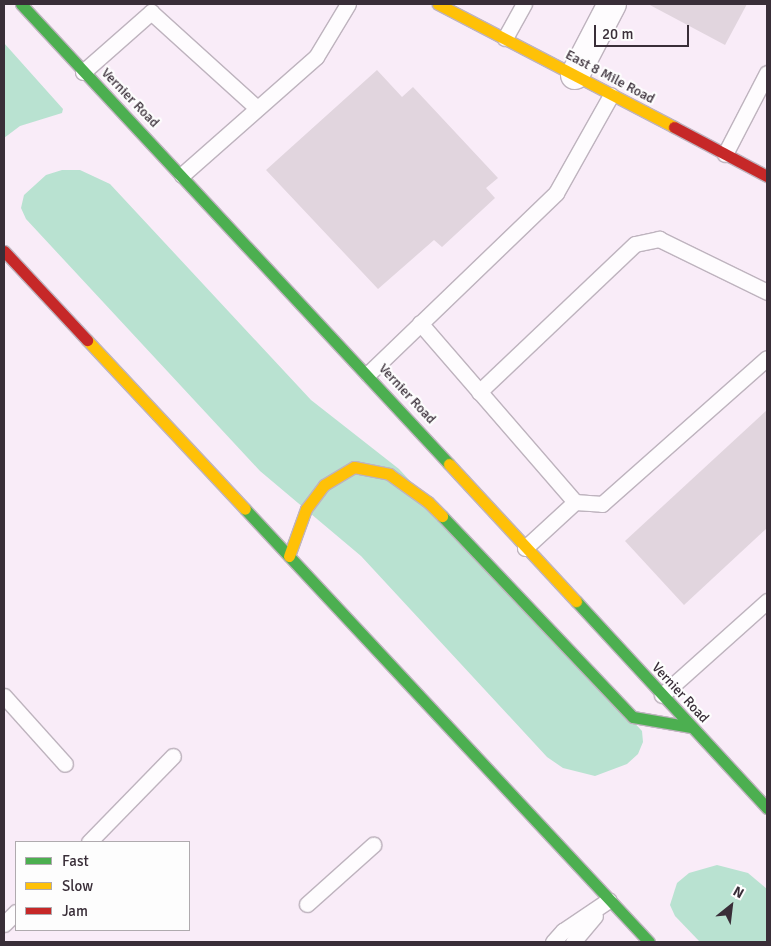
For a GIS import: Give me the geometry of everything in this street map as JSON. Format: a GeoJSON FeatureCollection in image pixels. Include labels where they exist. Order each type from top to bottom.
{"type":"FeatureCollection","features":[{"type":"Feature","properties":{"kind":"main road","name":"Vernier Road"},"geometry":{"type":"LineString","coordinates":[[21,4],[368,374],[767,808]]}},
{"type":"Feature","properties":{"kind":"main road","name":"East 8 Mile Road"},"geometry":{"type":"LineString","coordinates":[[438,4],[767,176]]}},
{"type":"Feature","properties":{"kind":"main road"},"geometry":{"type":"LineString","coordinates":[[4,251],[648,942]]}},
{"type":"Feature","properties":{"kind":"main road"},"geometry":{"type":"LineString","coordinates":[[289,556],[306,509],[324,485],[354,467],[389,474],[428,502],[634,717],[691,727]]}},
{"type":"Feature","properties":{"kind":"street"},"geometry":{"type":"LineString","coordinates":[[575,75],[612,4]]}},
{"type":"Feature","properties":{"kind":"lane"},"geometry":{"type":"LineString","coordinates":[[182,175],[316,56],[348,4]]}},
{"type":"Feature","properties":{"kind":"lane"},"geometry":{"type":"LineString","coordinates":[[505,38],[524,4]]}},
{"type":"Feature","properties":{"kind":"lane"},"geometry":{"type":"LineString","coordinates":[[84,72],[151,12],[257,108]]}},
{"type":"Feature","properties":{"kind":"lane"},"geometry":{"type":"LineString","coordinates":[[724,154],[767,73]]}},
{"type":"Feature","properties":{"kind":"lane"},"geometry":{"type":"LineString","coordinates":[[368,374],[556,193],[611,95]]}},
{"type":"Feature","properties":{"kind":"lane"},"geometry":{"type":"LineString","coordinates":[[480,392],[635,244],[659,239],[767,292]]}},
{"type":"Feature","properties":{"kind":"lane"},"geometry":{"type":"LineString","coordinates":[[420,324],[575,502],[602,504],[767,358]]}},
{"type":"Feature","properties":{"kind":"lane"},"geometry":{"type":"LineString","coordinates":[[526,548],[575,502]]}},
{"type":"Feature","properties":{"kind":"lane"},"geometry":{"type":"LineString","coordinates":[[662,695],[767,601]]}},
{"type":"Feature","properties":{"kind":"lane"},"geometry":{"type":"LineString","coordinates":[[4,696],[65,764]]}},
{"type":"Feature","properties":{"kind":"lane"},"geometry":{"type":"LineString","coordinates":[[89,841],[173,756]]}},
{"type":"Feature","properties":{"kind":"lane"},"geometry":{"type":"LineString","coordinates":[[307,904],[373,845]]}},
{"type":"Feature","properties":{"kind":"lane"},"geometry":{"type":"LineString","coordinates":[[553,942],[563,931],[609,900]]}},
{"type":"Feature","properties":{"kind":"lane"},"geometry":{"type":"LineString","coordinates":[[573,942],[609,900]]}},
{"type":"Feature","properties":{"kind":"lane"},"geometry":{"type":"LineString","coordinates":[[4,924],[15,913]]}},
{"type":"Feature","properties":{"kind":"green space"},"geometry":{"type":"Polygon","coordinates":[[[4,43],[63,109],[62,113],[20,126],[4,138],[4,43]]]}},
{"type":"Feature","properties":{"kind":"green space"},"geometry":{"type":"Polygon","coordinates":[[[62,170],[80,170],[110,184],[311,400],[399,469],[642,731],[643,742],[638,754],[627,764],[595,776],[563,768],[547,757],[361,556],[260,471],[26,219],[21,208],[24,195],[46,175],[62,170]]]}},
{"type":"Feature","properties":{"kind":"green space"},"geometry":{"type":"Polygon","coordinates":[[[717,865],[748,873],[767,889],[767,942],[700,942],[675,916],[670,905],[677,883],[689,873],[717,865]]]}},
{"type":"Feature","properties":{"kind":"building"},"geometry":{"type":"Polygon","coordinates":[[[648,4],[747,4],[725,45],[648,4]]]}},
{"type":"Feature","properties":{"kind":"building"},"geometry":{"type":"Polygon","coordinates":[[[377,70],[402,97],[413,87],[498,178],[486,188],[495,198],[442,247],[434,240],[378,289],[266,170],[377,70]]]}},
{"type":"Feature","properties":{"kind":"building"},"geometry":{"type":"Polygon","coordinates":[[[767,410],[767,528],[684,605],[625,541],[767,410]]]}},
{"type":"Feature","properties":{"kind":"traffic: fast"},"geometry":{"type":"LineString","coordinates":[[21,4],[449,464]]}},
{"type":"Feature","properties":{"kind":"traffic: fast"},"geometry":{"type":"LineString","coordinates":[[245,509],[649,942]]}},
{"type":"Feature","properties":{"kind":"traffic: fast"},"geometry":{"type":"LineString","coordinates":[[442,516],[633,717],[691,727]]}},
{"type":"Feature","properties":{"kind":"traffic: fast"},"geometry":{"type":"LineString","coordinates":[[576,601],[767,808]]}},
{"type":"Feature","properties":{"kind":"traffic: slow"},"geometry":{"type":"LineString","coordinates":[[438,4],[674,127]]}},
{"type":"Feature","properties":{"kind":"traffic: slow"},"geometry":{"type":"LineString","coordinates":[[87,340],[245,509]]}},
{"type":"Feature","properties":{"kind":"traffic: slow"},"geometry":{"type":"LineString","coordinates":[[449,464],[576,601]]}},
{"type":"Feature","properties":{"kind":"traffic: slow"},"geometry":{"type":"LineString","coordinates":[[289,556],[306,509],[324,485],[354,467],[389,474],[428,502],[442,516]]}},
{"type":"Feature","properties":{"kind":"traffic: jam"},"geometry":{"type":"LineString","coordinates":[[674,127],[767,176]]}},
{"type":"Feature","properties":{"kind":"traffic: jam"},"geometry":{"type":"LineString","coordinates":[[4,251],[87,340]]}}]}
